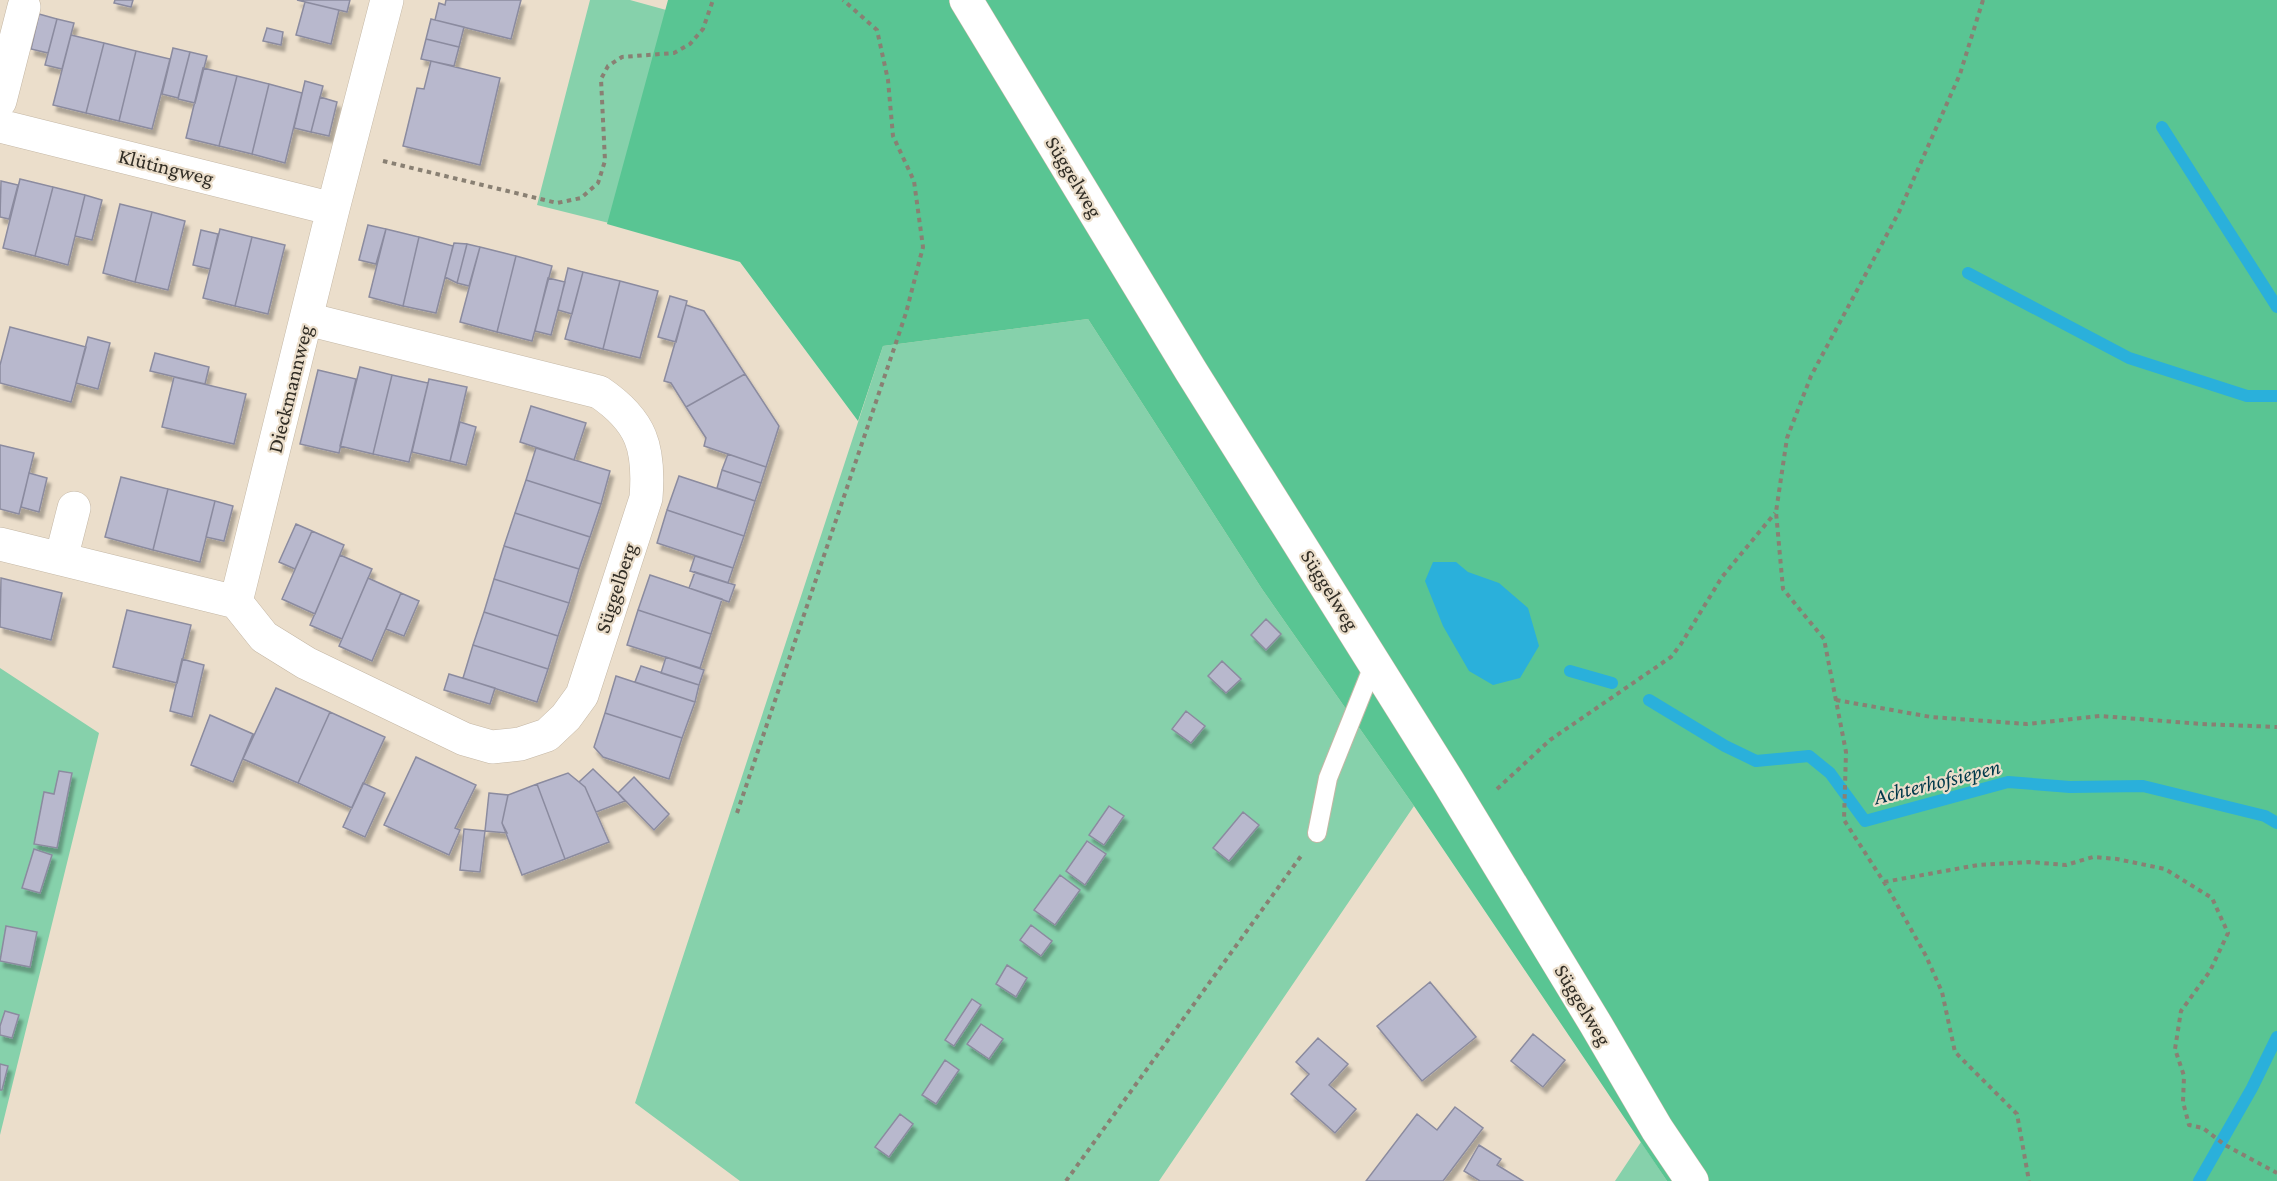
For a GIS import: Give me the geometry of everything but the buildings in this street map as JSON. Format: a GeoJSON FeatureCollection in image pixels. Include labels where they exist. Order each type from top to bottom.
{"type":"FeatureCollection","features":[{"type":"Feature","properties":{"kind":"street","name":"Dieckmannweg"},"geometry":{"type":"LineString","coordinates":[[236,602],[387,0]]}},
{"type":"Feature","properties":{"kind":"street","name":"Süggelweg"},"geometry":{"type":"LineString","coordinates":[[966,0],[1191,371],[1375,661],[1596,1023],[1657,1129],[1692,1181]]}},
{"type":"Feature","properties":{"kind":"street"},"geometry":{"type":"LineString","coordinates":[[0,101],[24,7]]}},
{"type":"Feature","properties":{"kind":"street","name":"Klütingweg"},"geometry":{"type":"LineString","coordinates":[[0,126],[333,208]]}},
{"type":"Feature","properties":{"kind":"street","name":"Süggelberg"},"geometry":{"type":"LineString","coordinates":[[236,602],[264,637],[306,663],[464,739],[492,747],[520,744],[547,735],[566,717],[582,695],[645,498],[648,471],[644,446],[634,426],[620,407],[599,392],[307,319]]}},
{"type":"Feature","properties":{"kind":"street"},"geometry":{"type":"LineString","coordinates":[[61,560],[74,508]]}},
{"type":"Feature","properties":{"kind":"street"},"geometry":{"type":"LineString","coordinates":[[0,544],[236,602]]}},
{"type":"Feature","properties":{"kind":"lane"},"geometry":{"type":"LineString","coordinates":[[1317,833],[1328,778],[1375,661]]}},
{"type":"Feature","properties":{"kind":"path"},"geometry":{"type":"LineString","coordinates":[[348,153],[557,202],[581,198],[598,183],[605,161],[601,79],[608,66],[622,57],[674,53],[690,44],[703,29],[713,0]]}},
{"type":"Feature","properties":{"kind":"path"},"geometry":{"type":"LineString","coordinates":[[737,813],[906,313],[922,247],[914,181],[893,136],[888,80],[877,30],[843,0]]}},
{"type":"Feature","properties":{"kind":"path"},"geometry":{"type":"LineString","coordinates":[[1983,0],[1960,74],[1899,212],[1811,376],[1787,438],[1776,512],[1783,589],[1824,639],[1846,752],[1844,820],[1884,882],[1926,956],[1942,992],[1954,1052],[2017,1114],[2029,1181]]}},
{"type":"Feature","properties":{"kind":"path"},"geometry":{"type":"LineString","coordinates":[[1470,817],[1479,803],[1513,776],[1550,740],[1671,657],[1722,577],[1776,512]]}},
{"type":"Feature","properties":{"kind":"path"},"geometry":{"type":"LineString","coordinates":[[1836,699],[1932,717],[2027,724],[2100,716],[2277,727]]}},
{"type":"Feature","properties":{"kind":"path"},"geometry":{"type":"LineString","coordinates":[[1066,1181],[1317,833]]}},
{"type":"Feature","properties":{"kind":"path"},"geometry":{"type":"LineString","coordinates":[[1884,882],[1978,865],[2029,862],[2066,865],[2093,857],[2117,859],[2164,869],[2212,898],[2228,933],[2210,971],[2181,1011],[2175,1049],[2184,1076],[2183,1102],[2189,1125],[2203,1128],[2225,1145],[2277,1172],[2275,1181]]}},
{"type":"Feature","properties":{"kind":"green space"},"geometry":{"type":"Polygon","coordinates":[[[590,0],[630,0],[724,26],[609,223],[537,205],[590,0]]]}},
{"type":"Feature","properties":{"kind":"green space"},"geometry":{"type":"Polygon","coordinates":[[[668,0],[2277,0],[2277,1181],[1667,1181],[1414,806],[1262,589],[1088,319],[883,346],[858,421],[740,262],[607,224],[668,0]]]}},
{"type":"Feature","properties":{"kind":"green space"},"geometry":{"type":"Polygon","coordinates":[[[1088,319],[1262,589],[1414,806],[1159,1181],[740,1181],[635,1103],[883,346],[1088,319]]]}},
{"type":"Feature","properties":{"kind":"green space"},"geometry":{"type":"Polygon","coordinates":[[[0,668],[99,733],[0,1135],[0,668]]]}},
{"type":"Feature","properties":{"kind":"green space"},"geometry":{"type":"Polygon","coordinates":[[[1641,1142],[1667,1181],[1615,1181],[1641,1142]]]}},
{"type":"Feature","properties":{"kind":"water"},"geometry":{"type":"Polygon","coordinates":[[[1433,562],[1456,562],[1468,572],[1499,583],[1528,608],[1539,646],[1520,678],[1493,685],[1469,671],[1443,626],[1425,581],[1433,562]]]}},
{"type":"Feature","properties":{"kind":"waterway"},"geometry":{"type":"LineString","coordinates":[[2162,127],[2277,307]]}},
{"type":"Feature","properties":{"kind":"waterway"},"geometry":{"type":"LineString","coordinates":[[1968,273],[2129,358],[2247,396],[2277,396]]}},
{"type":"Feature","properties":{"kind":"waterway","name":"Achterhofsiepen"},"geometry":{"type":"LineString","coordinates":[[1570,671],[1612,683]]}},
{"type":"Feature","properties":{"kind":"waterway","name":"Achterhofsiepen"},"geometry":{"type":"LineString","coordinates":[[1649,700],[1725,746],[1756,761],[1809,756],[1830,773],[1865,821],[2008,782],[2070,787],[2143,786],[2265,816],[2277,823]]}},
{"type":"Feature","properties":{"kind":"waterway"},"geometry":{"type":"LineString","coordinates":[[2199,1181],[2252,1088],[2277,1037]]}}]}
